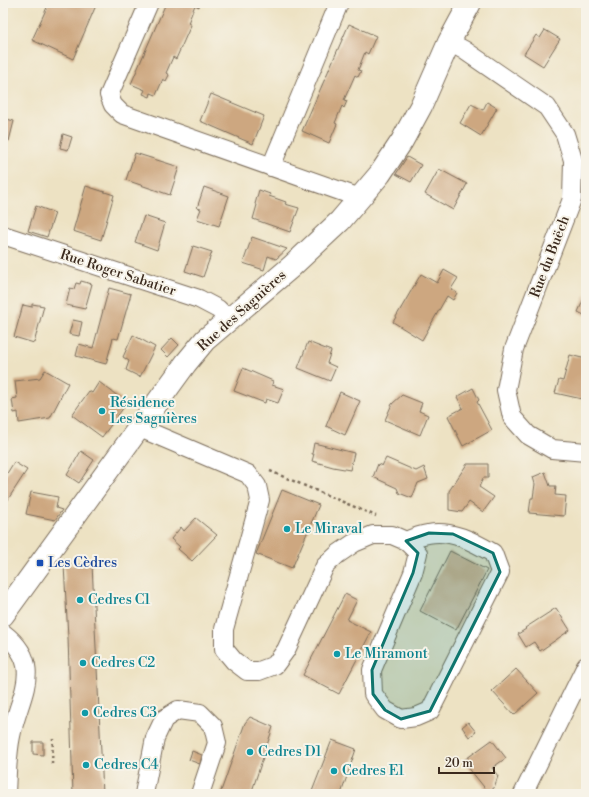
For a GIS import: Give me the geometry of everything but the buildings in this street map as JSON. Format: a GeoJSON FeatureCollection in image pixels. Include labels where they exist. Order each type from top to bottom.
{"type":"FeatureCollection","features":[{"type":"Feature","properties":{"kind":"main road","name":"Rue des Sagnières"},"geometry":{"type":"LineString","coordinates":[[3,615],[186,363],[205,340],[302,257],[340,221],[380,174],[402,141],[421,106],[449,42],[470,3]]}},
{"type":"Feature","properties":{"kind":"street"},"geometry":{"type":"LineString","coordinates":[[149,3],[109,95],[113,105],[122,114],[360,198]]}},
{"type":"Feature","properties":{"kind":"street"},"geometry":{"type":"LineString","coordinates":[[271,167],[339,3]]}},
{"type":"Feature","properties":{"kind":"street","name":"Rue du Buëch"},"geometry":{"type":"LineString","coordinates":[[449,42],[464,50],[548,107],[565,134],[573,160],[572,199],[514,349],[506,390],[512,417],[528,434],[552,449],[586,452]]}},
{"type":"Feature","properties":{"kind":"street","name":"Rue Roger Sabatier"},"geometry":{"type":"LineString","coordinates":[[3,235],[199,299],[218,309],[228,319]]}},
{"type":"Feature","properties":{"kind":"street"},"geometry":{"type":"LineString","coordinates":[[140,428],[248,474],[257,486],[260,500],[224,628],[224,648],[234,661],[247,671],[259,671],[275,665],[286,650],[325,566],[338,554],[354,543],[373,535],[392,535],[406,541],[418,553],[413,573],[372,670],[373,694],[385,710],[401,719],[416,717],[430,710],[500,572],[493,553],[479,545],[453,534],[429,533],[406,541]]}},
{"type":"Feature","properties":{"kind":"street"},"geometry":{"type":"LineString","coordinates":[[3,633],[18,646],[27,669],[24,695],[11,735],[6,794]]}},
{"type":"Feature","properties":{"kind":"street"},"geometry":{"type":"LineString","coordinates":[[523,794],[586,666]]}},
{"type":"Feature","properties":{"kind":"street"},"geometry":{"type":"LineString","coordinates":[[144,794],[155,738],[164,719],[178,710],[200,713],[214,726],[217,743],[200,794]]}},
{"type":"Feature","properties":{"kind":"path"},"geometry":{"type":"LineString","coordinates":[[292,481],[383,518]]}},
{"type":"Feature","properties":{"kind":"path"},"geometry":{"type":"LineString","coordinates":[[52,764],[53,739]]}},
{"type":"Feature","properties":{"kind":"highlighted area"},"geometry":{"type":"Polygon","coordinates":[[[429,533],[453,534],[493,553],[500,572],[430,711],[401,719],[385,710],[373,694],[372,670],[413,573],[418,553],[406,541],[429,533]]]}},
{"type":"Feature","properties":{"kind":"place","name":"Résidence Les Sagnières"},"geometry":{"type":"Point","coordinates":[102,411]}},
{"type":"Feature","properties":{"kind":"place","name":"Le Miraval"},"geometry":{"type":"Point","coordinates":[287,529]}},
{"type":"Feature","properties":{"kind":"place","name":"Les Cèdres"},"geometry":{"type":"Point","coordinates":[40,563]}},
{"type":"Feature","properties":{"kind":"place","name":"Cedres C1"},"geometry":{"type":"Point","coordinates":[80,600]}},
{"type":"Feature","properties":{"kind":"place","name":"Le Miramont"},"geometry":{"type":"Point","coordinates":[337,654]}},
{"type":"Feature","properties":{"kind":"place","name":"Cedres C2"},"geometry":{"type":"Point","coordinates":[83,663]}},
{"type":"Feature","properties":{"kind":"place","name":"Cedres C3"},"geometry":{"type":"Point","coordinates":[85,713]}},
{"type":"Feature","properties":{"kind":"place","name":"Cedres D1"},"geometry":{"type":"Point","coordinates":[250,752]}},
{"type":"Feature","properties":{"kind":"place","name":"Cedres C4"},"geometry":{"type":"Point","coordinates":[86,765]}},
{"type":"Feature","properties":{"kind":"place","name":"Cedres E1"},"geometry":{"type":"Point","coordinates":[334,771]}}]}
